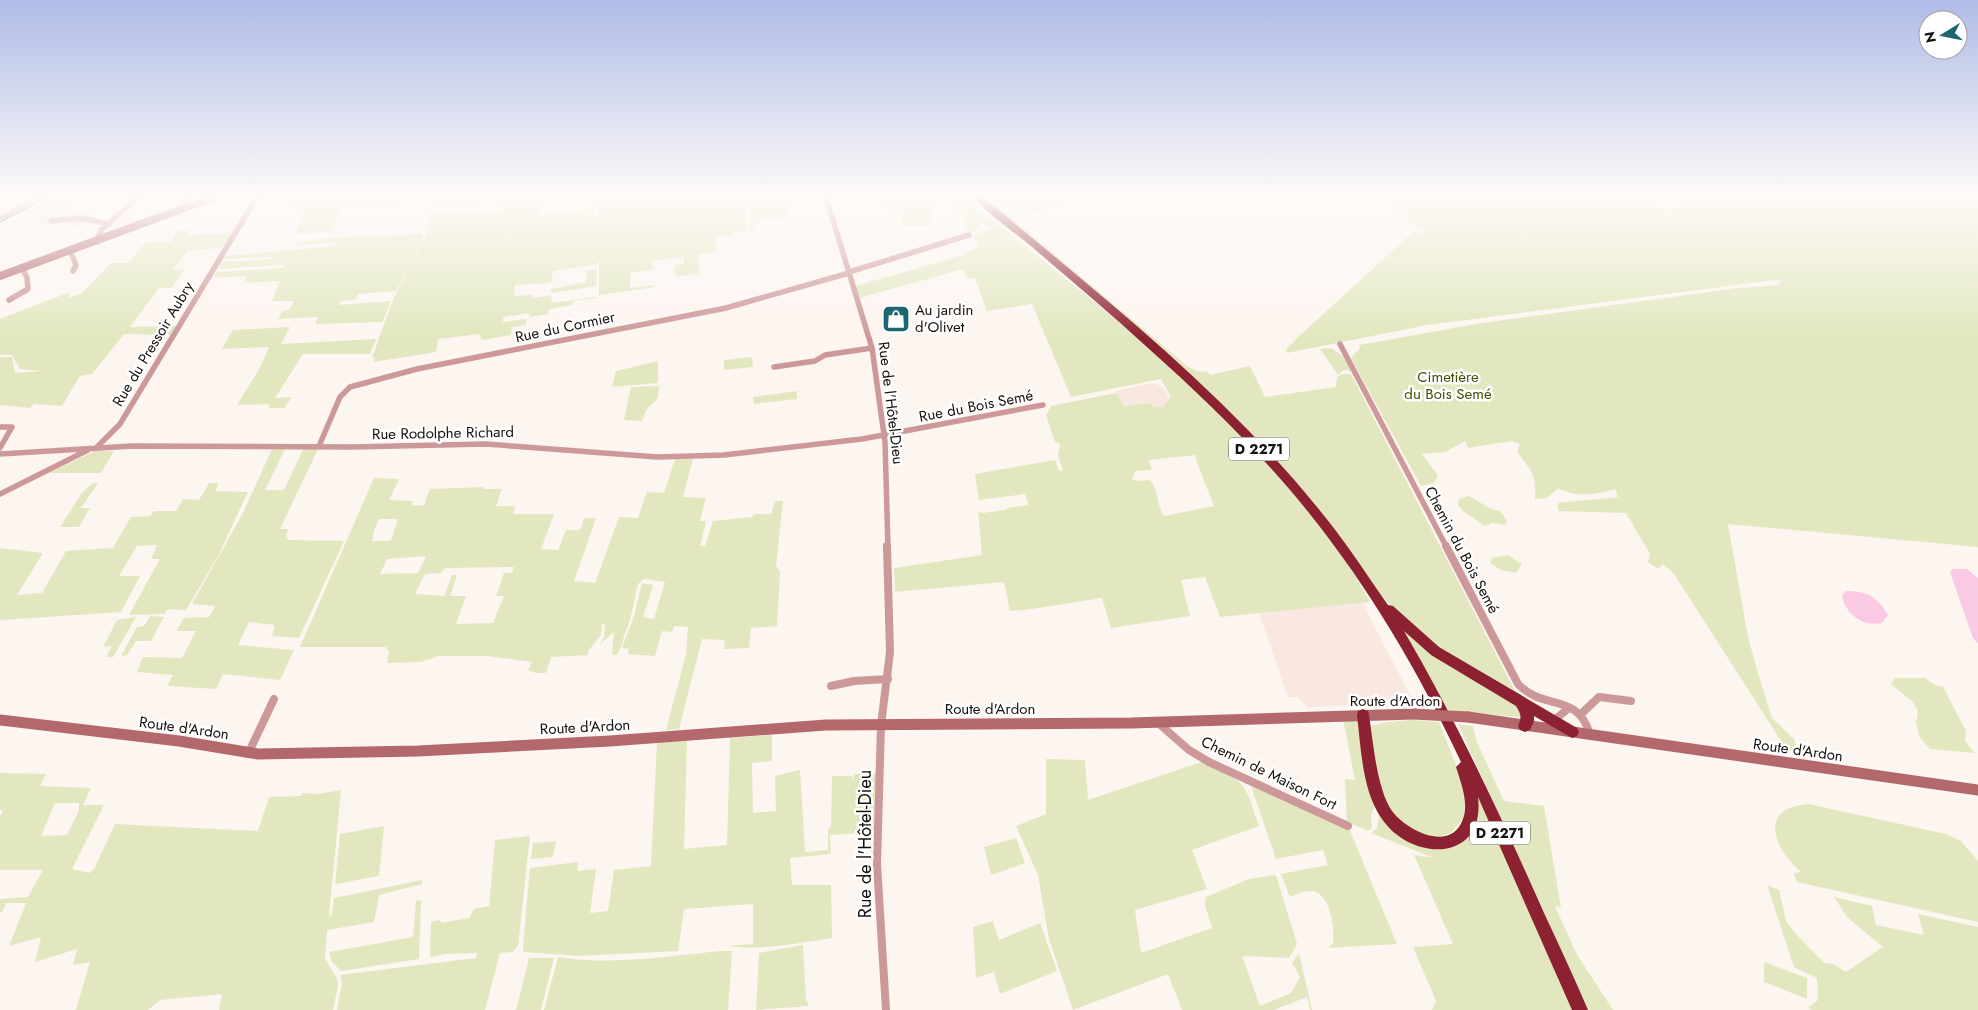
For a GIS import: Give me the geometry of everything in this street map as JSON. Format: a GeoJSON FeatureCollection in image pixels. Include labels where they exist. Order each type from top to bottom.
{"type":"FeatureCollection","features":[{"type":"Feature","properties":{"kind":"highway","name":"D 2271"},"geometry":{"type":"LineString","coordinates":[[1027,244],[1159,353]]}},
{"type":"Feature","properties":{"kind":"highway","name":"D 2271"},"geometry":{"type":"LineString","coordinates":[[1033,244],[1220,408],[1266,455],[1348,556],[1413,659],[1455,736],[1580,1010]]}},
{"type":"Feature","properties":{"kind":"highway"},"geometry":{"type":"LineString","coordinates":[[1348,556],[1396,618],[1417,637],[1462,669],[1572,732]]}},
{"type":"Feature","properties":{"kind":"highway"},"geometry":{"type":"LineString","coordinates":[[1363,715],[1382,806],[1398,828],[1412,838],[1434,844],[1446,843],[1464,832],[1471,811],[1469,786],[1462,764],[1413,659]]}},
{"type":"Feature","properties":{"kind":"highway"},"geometry":{"type":"LineString","coordinates":[[1522,704],[1527,711],[1528,721],[1525,726]]}},
{"type":"Feature","properties":{"kind":"street"},"geometry":{"type":"LineString","coordinates":[[0,276],[86,244]]}},
{"type":"Feature","properties":{"kind":"street","name":"Rue du Pressoir Aubry"},"geometry":{"type":"LineString","coordinates":[[0,494],[94,448],[120,424],[229,244]]}},
{"type":"Feature","properties":{"kind":"street","name":"Rue de l'Hôtel-Dieu"},"geometry":{"type":"LineString","coordinates":[[840,244],[872,348],[884,437],[890,611],[888,679],[881,725],[878,881],[886,1010]]}},
{"type":"Feature","properties":{"kind":"street","name":"Rue du Cormier"},"geometry":{"type":"LineString","coordinates":[[319,446],[340,397],[350,387],[417,369],[726,308],[767,298],[940,244]]}},
{"type":"Feature","properties":{"kind":"street"},"geometry":{"type":"LineString","coordinates":[[70,250],[76,266],[74,271]]}},
{"type":"Feature","properties":{"kind":"street"},"geometry":{"type":"LineString","coordinates":[[9,300],[28,289],[22,268]]}},
{"type":"Feature","properties":{"kind":"street","name":"Chemin du Bois Semé"},"geometry":{"type":"LineString","coordinates":[[1340,344],[1518,684],[1531,696],[1569,708],[1581,714]]}},
{"type":"Feature","properties":{"kind":"street"},"geometry":{"type":"LineString","coordinates":[[774,367],[815,361],[825,355],[872,348]]}},
{"type":"Feature","properties":{"kind":"street","name":"Rue du Bois Semé"},"geometry":{"type":"LineString","coordinates":[[884,437],[1043,405]]}},
{"type":"Feature","properties":{"kind":"street"},"geometry":{"type":"LineString","coordinates":[[0,427],[12,428],[0,448]]}},
{"type":"Feature","properties":{"kind":"street","name":"Rue Rodolphe Richard"},"geometry":{"type":"LineString","coordinates":[[0,454],[94,448],[503,444],[674,457],[772,452],[884,437]]}},
{"type":"Feature","properties":{"kind":"street"},"geometry":{"type":"LineString","coordinates":[[831,686],[848,684],[854,680],[888,679]]}},
{"type":"Feature","properties":{"kind":"street"},"geometry":{"type":"LineString","coordinates":[[1590,734],[1581,714],[1599,697],[1631,701]]}},
{"type":"Feature","properties":{"kind":"street"},"geometry":{"type":"LineString","coordinates":[[248,754],[268,708],[274,699]]}},
{"type":"Feature","properties":{"kind":"street"},"geometry":{"type":"LineString","coordinates":[[1553,721],[1569,708]]}},
{"type":"Feature","properties":{"kind":"street","name":"Route d'Ardon"},"geometry":{"type":"LineString","coordinates":[[0,720],[179,741],[248,754],[418,751],[630,740],[804,726],[1157,722],[1414,714],[1468,717],[1978,790]]}},
{"type":"Feature","properties":{"kind":"street","name":"Chemin de Maison Fort"},"geometry":{"type":"LineString","coordinates":[[1157,722],[1188,750],[1209,762],[1348,826]]}},
{"type":"Feature","properties":{"kind":"shaded area"},"geometry":{"type":"Polygon","coordinates":[[[1153,383],[1163,387],[1170,399],[1163,407],[1154,407],[1151,403],[1124,406],[1115,391],[1153,383]]]}},
{"type":"Feature","properties":{"kind":"shaded area"},"geometry":{"type":"Polygon","coordinates":[[[1953,569],[1967,569],[1978,578],[1978,643],[1973,638],[1950,572],[1953,569]]]}},
{"type":"Feature","properties":{"kind":"shaded area"},"geometry":{"type":"Polygon","coordinates":[[[1846,591],[1860,592],[1871,596],[1876,599],[1888,615],[1882,623],[1875,624],[1856,618],[1844,603],[1842,596],[1846,591]]]}},
{"type":"Feature","properties":{"kind":"shaded area"},"geometry":{"type":"Polygon","coordinates":[[[1362,602],[1412,699],[1308,708],[1298,697],[1288,697],[1259,613],[1362,602]]]}},
{"type":"Feature","properties":{"kind":"green space"},"geometry":{"type":"Polygon","coordinates":[[[144,244],[226,244],[223,248],[188,250],[173,270],[184,270],[171,288],[159,288],[130,327],[176,326],[171,335],[124,334],[92,374],[80,376],[62,406],[34,404],[30,408],[0,405],[0,357],[12,357],[15,373],[42,371],[20,369],[12,355],[0,355],[0,319],[70,292],[68,298],[82,293],[111,263],[128,263],[144,244]]]}},
{"type":"Feature","properties":{"kind":"green space"},"geometry":{"type":"Polygon","coordinates":[[[336,244],[421,244],[396,291],[358,294],[355,300],[340,301],[339,305],[391,301],[382,322],[315,324],[318,317],[278,319],[282,311],[289,310],[294,301],[272,301],[280,281],[244,283],[247,276],[214,278],[216,272],[282,268],[284,265],[218,269],[222,262],[271,259],[272,257],[224,259],[226,256],[335,246],[336,244]]]}},
{"type":"Feature","properties":{"kind":"green space"},"geometry":{"type":"Polygon","coordinates":[[[421,244],[716,244],[716,252],[698,254],[699,273],[675,275],[674,265],[684,264],[684,257],[651,261],[652,266],[657,269],[630,273],[630,288],[655,285],[655,287],[599,295],[599,261],[596,264],[553,271],[551,283],[515,285],[514,296],[532,295],[533,298],[551,295],[552,303],[597,298],[573,301],[572,305],[549,309],[548,314],[530,317],[529,313],[503,317],[503,322],[526,319],[526,325],[512,327],[511,335],[482,340],[479,334],[438,339],[436,352],[374,362],[375,357],[372,358],[390,308],[421,244]]]}},
{"type":"Feature","properties":{"kind":"green space"},"geometry":{"type":"Polygon","coordinates":[[[979,244],[1022,244],[1131,332],[1187,381],[1240,432],[1289,486],[1333,542],[1370,602],[1220,617],[1205,577],[1181,580],[1190,616],[1111,628],[1102,598],[1010,611],[1004,582],[895,592],[894,568],[982,555],[978,511],[982,513],[1029,505],[1025,494],[979,500],[975,474],[1055,460],[1059,471],[1063,470],[1058,456],[1060,444],[1055,442],[1046,415],[1051,406],[1116,393],[1124,406],[1151,403],[1154,407],[1163,407],[1171,397],[1161,379],[1071,397],[1032,304],[987,311],[975,278],[968,279],[963,269],[859,298],[855,286],[967,254],[966,252],[980,247],[979,244]],[[1196,455],[1148,460],[1152,470],[1135,471],[1132,479],[1137,481],[1150,480],[1153,484],[1164,516],[1214,506],[1196,460],[1196,455]]]}},
{"type":"Feature","properties":{"kind":"green space"},"geometry":{"type":"Polygon","coordinates":[[[1038,244],[1043,244],[1187,366],[1197,371],[1208,372],[1210,375],[1250,366],[1265,397],[1336,387],[1337,378],[1341,374],[1351,374],[1514,689],[1522,694],[1522,700],[1446,655],[1409,625],[1381,595],[1342,539],[1258,442],[1099,296],[1038,244]]]}},
{"type":"Feature","properties":{"kind":"green space","name":"Cimetière du Bois Semé"},"geometry":{"type":"Polygon","coordinates":[[[1400,244],[1978,244],[1978,547],[1728,524],[1748,637],[1758,673],[1772,718],[1794,739],[1798,754],[1785,747],[1674,574],[1663,564],[1658,569],[1648,562],[1650,554],[1626,513],[1558,511],[1558,503],[1618,497],[1615,489],[1600,493],[1580,494],[1558,488],[1547,498],[1535,499],[1535,483],[1532,472],[1517,451],[1520,444],[1512,441],[1468,448],[1465,441],[1445,452],[1422,454],[1438,476],[1434,483],[1421,486],[1351,358],[1360,348],[1359,345],[1482,323],[1738,288],[1779,285],[1781,279],[1427,325],[1287,353],[1286,350],[1400,244]]]}},
{"type":"Feature","properties":{"kind":"green space"},"geometry":{"type":"Polygon","coordinates":[[[597,269],[596,286],[551,293],[551,289],[586,282],[587,271],[597,269]]]}},
{"type":"Feature","properties":{"kind":"green space"},"geometry":{"type":"Polygon","coordinates":[[[290,327],[281,344],[376,339],[370,354],[303,354],[275,398],[292,397],[284,408],[268,408],[270,404],[237,405],[261,366],[269,347],[222,349],[233,330],[290,327]]]}},
{"type":"Feature","properties":{"kind":"green space"},"geometry":{"type":"Polygon","coordinates":[[[1331,348],[1344,357],[1352,371],[1344,370],[1338,375],[1320,349],[1331,348]]]}},
{"type":"Feature","properties":{"kind":"green space"},"geometry":{"type":"Polygon","coordinates":[[[752,357],[753,367],[724,370],[724,360],[752,357]]]}},
{"type":"Feature","properties":{"kind":"green space"},"geometry":{"type":"Polygon","coordinates":[[[658,361],[658,383],[612,387],[616,371],[658,361]]]}},
{"type":"Feature","properties":{"kind":"green space"},"geometry":{"type":"Polygon","coordinates":[[[659,386],[658,398],[646,410],[642,421],[624,420],[631,387],[659,386]]]}},
{"type":"Feature","properties":{"kind":"green space"},"geometry":{"type":"Polygon","coordinates":[[[797,391],[797,399],[754,404],[753,397],[797,391]]]}},
{"type":"Feature","properties":{"kind":"green space"},"geometry":{"type":"Polygon","coordinates":[[[272,449],[285,449],[265,490],[284,490],[303,449],[318,449],[280,529],[288,529],[286,536],[288,540],[344,541],[299,638],[272,636],[275,625],[249,622],[238,645],[294,650],[280,680],[223,674],[216,689],[167,686],[173,675],[137,672],[143,657],[182,658],[196,631],[176,631],[185,616],[185,618],[209,617],[215,606],[192,604],[243,513],[272,449]]]}},
{"type":"Feature","properties":{"kind":"green space"},"geometry":{"type":"Polygon","coordinates":[[[95,451],[114,451],[101,473],[49,473],[95,451]]]}},
{"type":"Feature","properties":{"kind":"green space"},"geometry":{"type":"Polygon","coordinates":[[[675,459],[693,459],[683,497],[706,498],[700,521],[706,521],[700,546],[705,546],[713,521],[752,517],[754,514],[771,514],[775,501],[783,501],[776,566],[780,571],[777,626],[751,628],[749,648],[724,649],[725,640],[702,639],[679,729],[666,730],[686,654],[688,627],[674,626],[672,632],[662,631],[655,656],[628,654],[629,649],[622,648],[634,616],[642,583],[653,585],[643,617],[654,619],[665,582],[644,579],[638,584],[630,620],[618,654],[612,655],[614,632],[600,644],[604,637],[605,624],[602,623],[601,635],[588,651],[588,655],[551,657],[546,673],[536,673],[528,670],[532,662],[487,656],[439,656],[421,662],[387,663],[389,652],[386,647],[300,647],[374,478],[399,479],[389,500],[413,501],[411,506],[424,505],[430,489],[483,487],[484,489],[502,489],[496,506],[515,506],[513,514],[554,514],[541,549],[558,550],[566,530],[580,530],[584,518],[596,518],[574,581],[595,583],[619,517],[638,518],[647,492],[664,493],[675,459]],[[379,519],[372,541],[391,541],[398,519],[379,519]],[[426,556],[387,559],[380,574],[418,573],[426,556]],[[514,567],[445,568],[441,573],[425,574],[415,594],[444,596],[452,575],[457,575],[450,596],[466,596],[456,624],[493,623],[504,596],[496,596],[504,573],[512,573],[514,567]]]}},
{"type":"Feature","properties":{"kind":"green space"},"geometry":{"type":"Polygon","coordinates":[[[93,483],[98,483],[81,508],[90,508],[79,527],[60,527],[82,493],[93,483]]]}},
{"type":"Feature","properties":{"kind":"green space"},"geometry":{"type":"Polygon","coordinates":[[[209,483],[219,483],[215,491],[248,492],[218,556],[186,610],[168,609],[165,614],[129,615],[160,559],[151,559],[157,545],[137,546],[119,576],[140,576],[121,612],[0,620],[0,548],[43,553],[17,595],[42,593],[66,551],[113,548],[131,517],[150,516],[154,511],[176,511],[183,499],[199,500],[209,483]]]}},
{"type":"Feature","properties":{"kind":"green space"},"geometry":{"type":"Polygon","coordinates":[[[1469,496],[1491,509],[1500,511],[1507,521],[1505,525],[1492,523],[1485,526],[1463,511],[1458,505],[1459,499],[1469,496]]]}},
{"type":"Feature","properties":{"kind":"green space"},"geometry":{"type":"Polygon","coordinates":[[[1507,555],[1522,564],[1516,573],[1501,570],[1490,563],[1492,558],[1507,555]]]}},
{"type":"Feature","properties":{"kind":"green space"},"geometry":{"type":"Polygon","coordinates":[[[150,616],[164,617],[151,641],[136,641],[127,655],[121,656],[137,627],[144,626],[150,616]]]}},
{"type":"Feature","properties":{"kind":"green space"},"geometry":{"type":"Polygon","coordinates":[[[136,617],[113,657],[106,657],[112,646],[103,647],[117,620],[136,617]]]}},
{"type":"Feature","properties":{"kind":"green space"},"geometry":{"type":"Polygon","coordinates":[[[1395,621],[1513,701],[1524,716],[1448,710],[1395,621]]]}},
{"type":"Feature","properties":{"kind":"green space"},"geometry":{"type":"Polygon","coordinates":[[[1895,678],[1925,678],[1935,685],[1943,687],[1966,731],[1965,741],[1975,753],[1930,749],[1920,738],[1916,723],[1918,711],[1913,702],[1891,684],[1895,678]]]}},
{"type":"Feature","properties":{"kind":"green space"},"geometry":{"type":"Polygon","coordinates":[[[1343,719],[1357,721],[1361,726],[1376,804],[1371,815],[1372,828],[1368,831],[1347,822],[1345,779],[1355,780],[1343,719]]]}},
{"type":"Feature","properties":{"kind":"green space"},"geometry":{"type":"Polygon","coordinates":[[[1411,720],[1439,722],[1458,770],[1465,799],[1463,819],[1451,833],[1432,839],[1403,828],[1384,801],[1369,727],[1381,723],[1411,720]]]}},
{"type":"Feature","properties":{"kind":"green space"},"geometry":{"type":"Polygon","coordinates":[[[1458,724],[1473,726],[1476,740],[1504,801],[1544,806],[1561,908],[1555,906],[1576,953],[1613,1010],[1588,1010],[1458,724]]]}},
{"type":"Feature","properties":{"kind":"green space"},"geometry":{"type":"Polygon","coordinates":[[[772,735],[772,761],[752,763],[753,813],[776,811],[775,776],[800,770],[805,852],[828,850],[828,829],[831,827],[832,776],[852,776],[853,781],[854,774],[876,773],[875,832],[830,835],[831,854],[790,858],[792,885],[831,885],[832,938],[754,948],[728,946],[753,944],[753,904],[684,909],[678,951],[579,956],[524,952],[530,868],[578,862],[577,871],[596,869],[590,913],[608,911],[614,870],[651,866],[657,742],[687,740],[684,849],[727,845],[730,738],[772,735]]]}},
{"type":"Feature","properties":{"kind":"green space"},"geometry":{"type":"Polygon","coordinates":[[[1046,759],[1085,760],[1088,800],[1204,761],[1229,775],[1242,785],[1250,800],[1259,826],[1192,850],[1207,889],[1135,910],[1141,953],[1212,928],[1205,905],[1206,897],[1249,879],[1276,875],[1297,944],[1289,958],[1242,956],[1260,1006],[1291,993],[1300,977],[1292,963],[1299,953],[1312,1010],[1310,1010],[1307,997],[1274,1010],[1182,1010],[1168,974],[1073,1010],[1049,939],[1038,875],[1016,826],[1046,814],[1046,759]]]}},
{"type":"Feature","properties":{"kind":"green space"},"geometry":{"type":"Polygon","coordinates":[[[0,773],[46,774],[40,786],[91,788],[83,805],[104,805],[72,869],[89,873],[94,869],[115,824],[258,831],[269,797],[301,796],[302,793],[318,794],[341,790],[329,916],[332,915],[334,898],[422,880],[422,884],[379,895],[374,922],[327,930],[325,959],[337,978],[338,986],[333,1010],[219,1010],[222,994],[160,1000],[148,1010],[76,1010],[90,962],[73,965],[77,949],[35,962],[41,937],[9,946],[26,903],[6,903],[2,912],[0,912],[0,899],[28,897],[43,870],[0,870],[0,817],[3,810],[0,810],[0,773]],[[55,803],[41,836],[67,835],[79,810],[79,803],[55,803]]]}},
{"type":"Feature","properties":{"kind":"green space"},"geometry":{"type":"Polygon","coordinates":[[[1251,786],[1349,828],[1397,944],[1328,948],[1333,943],[1332,919],[1322,896],[1316,892],[1307,891],[1290,897],[1281,874],[1328,865],[1323,850],[1276,859],[1251,786]]]}},
{"type":"Feature","properties":{"kind":"green space"},"geometry":{"type":"Polygon","coordinates":[[[1476,787],[1573,1010],[1432,1010],[1436,1001],[1413,947],[1453,944],[1414,855],[1434,858],[1371,833],[1377,828],[1379,812],[1391,828],[1456,842],[1476,787]]]}},
{"type":"Feature","properties":{"kind":"green space"},"geometry":{"type":"Polygon","coordinates":[[[1808,804],[1946,834],[1961,841],[1978,861],[1978,922],[1797,882],[1794,873],[1801,872],[1791,863],[1778,841],[1775,831],[1776,821],[1782,813],[1792,807],[1808,804]]]}},
{"type":"Feature","properties":{"kind":"green space"},"geometry":{"type":"Polygon","coordinates":[[[384,826],[379,876],[335,884],[340,834],[384,826]]]}},
{"type":"Feature","properties":{"kind":"green space"},"geometry":{"type":"Polygon","coordinates":[[[530,836],[518,946],[512,952],[500,953],[485,1010],[337,1010],[342,983],[340,975],[476,958],[477,953],[445,954],[430,957],[431,922],[440,920],[441,923],[469,918],[474,909],[489,906],[495,840],[530,836]]]}},
{"type":"Feature","properties":{"kind":"green space"},"geometry":{"type":"Polygon","coordinates":[[[1016,838],[1025,863],[991,875],[984,847],[1016,838]]]}},
{"type":"Feature","properties":{"kind":"green space"},"geometry":{"type":"Polygon","coordinates":[[[556,841],[553,857],[531,859],[533,843],[556,841]]]}},
{"type":"Feature","properties":{"kind":"green space"},"geometry":{"type":"Polygon","coordinates":[[[1767,885],[1779,890],[1786,921],[1796,934],[1824,963],[1833,964],[1846,972],[1883,947],[1847,917],[1834,897],[1872,906],[1876,925],[1924,935],[1918,914],[1978,927],[1978,1010],[1812,1010],[1808,1008],[1818,1000],[1817,978],[1794,967],[1767,885]]]}},
{"type":"Feature","properties":{"kind":"green space"},"geometry":{"type":"Polygon","coordinates":[[[421,900],[419,959],[341,971],[332,962],[329,952],[413,937],[416,901],[421,900]]]}},
{"type":"Feature","properties":{"kind":"green space"},"geometry":{"type":"Polygon","coordinates":[[[993,921],[999,940],[1040,923],[1057,971],[1000,994],[994,972],[976,978],[973,927],[993,921]]]}},
{"type":"Feature","properties":{"kind":"green space"},"geometry":{"type":"Polygon","coordinates":[[[803,945],[806,999],[809,1006],[756,1010],[759,953],[803,945]]]}},
{"type":"Feature","properties":{"kind":"green space"},"geometry":{"type":"Polygon","coordinates":[[[732,951],[728,1010],[544,1010],[558,957],[598,961],[732,951]]]}},
{"type":"Feature","properties":{"kind":"green space"},"geometry":{"type":"Polygon","coordinates":[[[529,958],[554,958],[541,1010],[516,1010],[529,958]]]}},
{"type":"Feature","properties":{"kind":"green space"},"geometry":{"type":"Polygon","coordinates":[[[1764,962],[1807,978],[1807,999],[1764,982],[1764,962]]]}},
{"type":"Feature","properties":{"kind":"place","name":"Au jardin d'Olivet"},"geometry":{"type":"Point","coordinates":[896,319]}}]}
